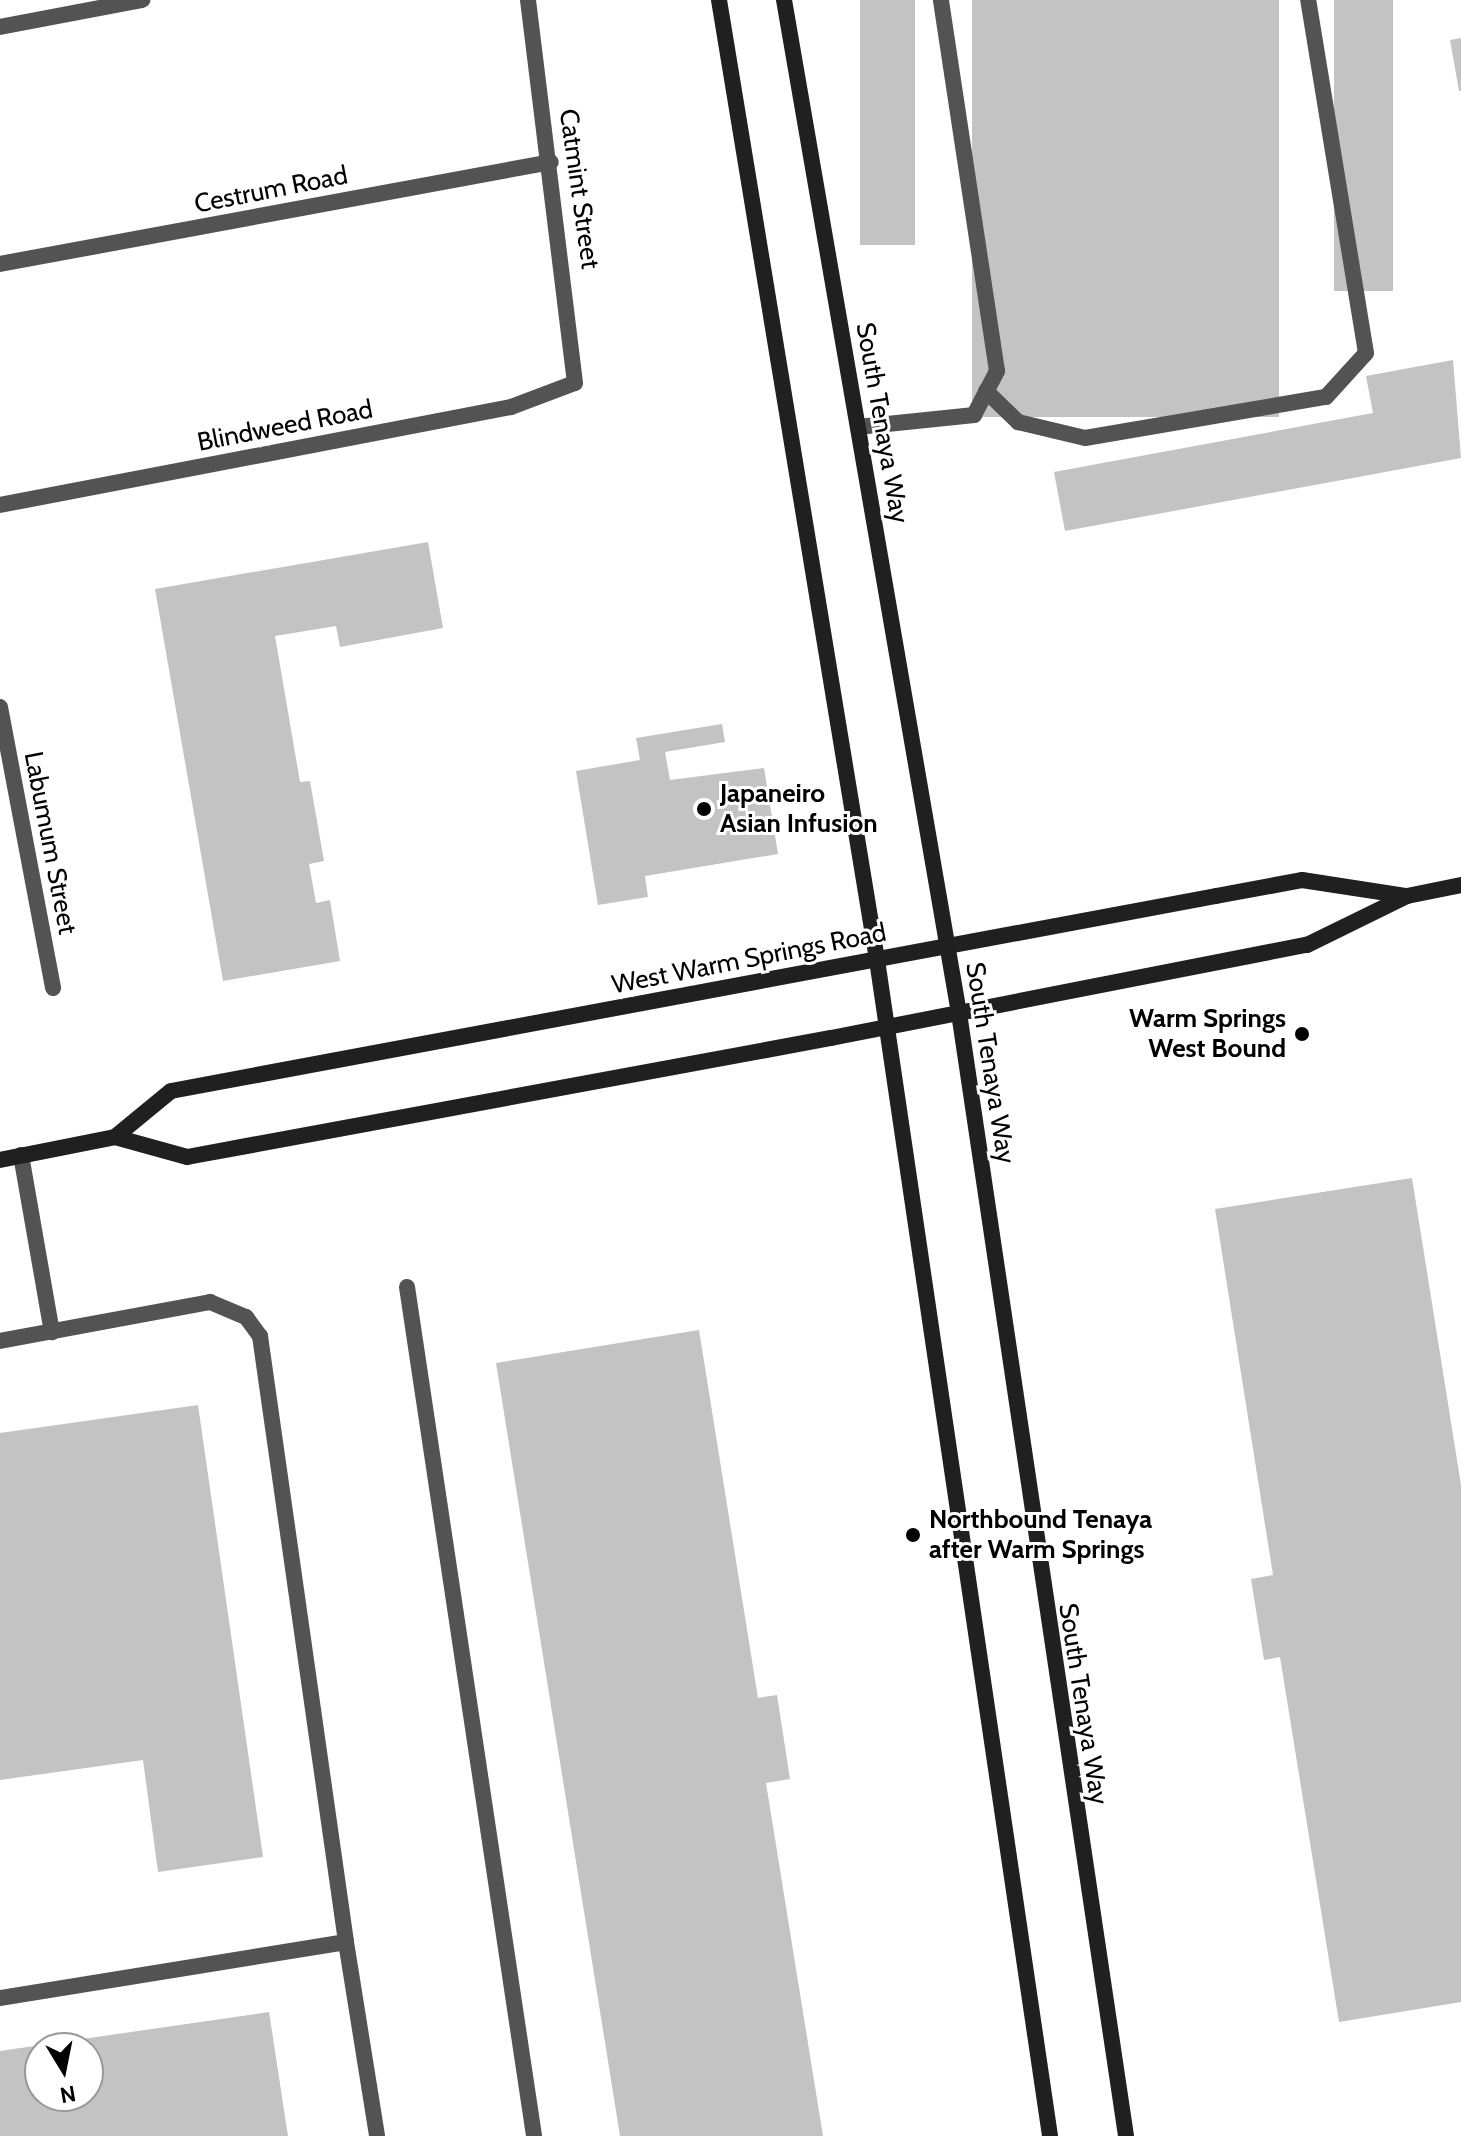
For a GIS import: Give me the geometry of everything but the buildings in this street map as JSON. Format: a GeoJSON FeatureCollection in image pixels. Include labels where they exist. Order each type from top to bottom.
{"type":"FeatureCollection","features":[{"type":"Feature","properties":{"kind":"street"},"geometry":{"type":"LineString","coordinates":[[0,27],[142,0]]}},
{"type":"Feature","properties":{"kind":"street","name":"Catmint Street"},"geometry":{"type":"LineString","coordinates":[[528,0],[551,162],[575,383]]}},
{"type":"Feature","properties":{"kind":"street"},"geometry":{"type":"LineString","coordinates":[[719,0],[877,960],[1050,2136]]}},
{"type":"Feature","properties":{"kind":"street","name":"South Tenaya Way"},"geometry":{"type":"LineString","coordinates":[[784,0],[959,1013],[1126,2136]]}},
{"type":"Feature","properties":{"kind":"street"},"geometry":{"type":"LineString","coordinates":[[858,427],[974,415],[997,371],[983,249],[941,0]]}},
{"type":"Feature","properties":{"kind":"street"},"geometry":{"type":"LineString","coordinates":[[986,391],[1018,422],[1085,438],[1326,397],[1366,353],[1308,0]]}},
{"type":"Feature","properties":{"kind":"street","name":"Cestrum Road"},"geometry":{"type":"LineString","coordinates":[[0,264],[551,162]]}},
{"type":"Feature","properties":{"kind":"street","name":"Blindweed Road"},"geometry":{"type":"LineString","coordinates":[[0,505],[511,407],[575,383]]}},
{"type":"Feature","properties":{"kind":"street","name":"Labumum Street"},"geometry":{"type":"LineString","coordinates":[[0,707],[4,754],[53,988]]}},
{"type":"Feature","properties":{"kind":"street","name":"West Warm Springs Road"},"geometry":{"type":"LineString","coordinates":[[115,1137],[171,1091],[948,946],[1302,880],[1407,896]]}},
{"type":"Feature","properties":{"kind":"street","name":"West Warm Springs Road"},"geometry":{"type":"LineString","coordinates":[[0,1160],[115,1137],[187,1157],[886,1027],[1307,945],[1407,896],[1461,885]]}},
{"type":"Feature","properties":{"kind":"street"},"geometry":{"type":"LineString","coordinates":[[21,1155],[52,1332]]}},
{"type":"Feature","properties":{"kind":"street"},"geometry":{"type":"LineString","coordinates":[[407,1287],[534,2136]]}},
{"type":"Feature","properties":{"kind":"street"},"geometry":{"type":"LineString","coordinates":[[0,1341],[210,1302],[246,1317],[260,1336],[346,1942],[377,2136]]}},
{"type":"Feature","properties":{"kind":"street"},"geometry":{"type":"LineString","coordinates":[[0,1998],[346,1942]]}},
{"type":"Feature","properties":{"kind":"place","name":"Japaneiro Asian Infusion"},"geometry":{"type":"Point","coordinates":[704,809]}},
{"type":"Feature","properties":{"kind":"place","name":"Warm Springs West Bound"},"geometry":{"type":"Point","coordinates":[1302,1034]}},
{"type":"Feature","properties":{"kind":"place","name":"Northbound Tenaya after Warm Springs"},"geometry":{"type":"Point","coordinates":[913,1535]}}]}
